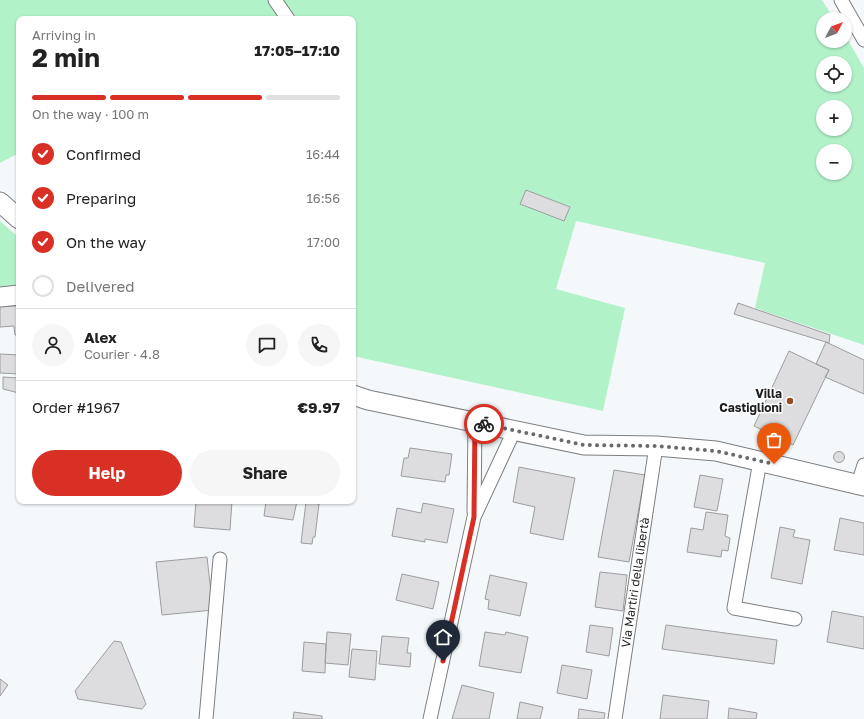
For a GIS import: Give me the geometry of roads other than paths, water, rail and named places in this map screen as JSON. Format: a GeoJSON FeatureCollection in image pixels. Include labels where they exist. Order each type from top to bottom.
{"type":"FeatureCollection","features":[{"type":"Feature","properties":{"kind":"street"},"geometry":{"type":"LineString","coordinates":[[276,0],[286,16]]}},
{"type":"Feature","properties":{"kind":"street"},"geometry":{"type":"LineString","coordinates":[[841,0],[864,40]]}},
{"type":"Feature","properties":{"kind":"street"},"geometry":{"type":"LineString","coordinates":[[0,202],[16,216]]}},
{"type":"Feature","properties":{"kind":"street"},"geometry":{"type":"LineString","coordinates":[[0,297],[16,295]]}},
{"type":"Feature","properties":{"kind":"street"},"geometry":{"type":"LineString","coordinates":[[356,396],[368,400],[584,445],[656,446],[716,451],[861,485],[864,465]]}},
{"type":"Feature","properties":{"kind":"street"},"geometry":{"type":"LineString","coordinates":[[430,719],[474,517],[475,422]]}},
{"type":"Feature","properties":{"kind":"street"},"geometry":{"type":"LineString","coordinates":[[474,517],[514,431]]}},
{"type":"Feature","properties":{"kind":"street","name":"Via Martiri della libertà"},"geometry":{"type":"LineString","coordinates":[[614,719],[656,446]]}},
{"type":"Feature","properties":{"kind":"street"},"geometry":{"type":"LineString","coordinates":[[760,461],[734,608],[795,619]]}},
{"type":"Feature","properties":{"kind":"street"},"geometry":{"type":"LineString","coordinates":[[206,719],[220,560]]}},
{"type":"Feature","properties":{"kind":"place","name":"Villa Castiglioni"},"geometry":{"type":"Point","coordinates":[790,401]}}]}
